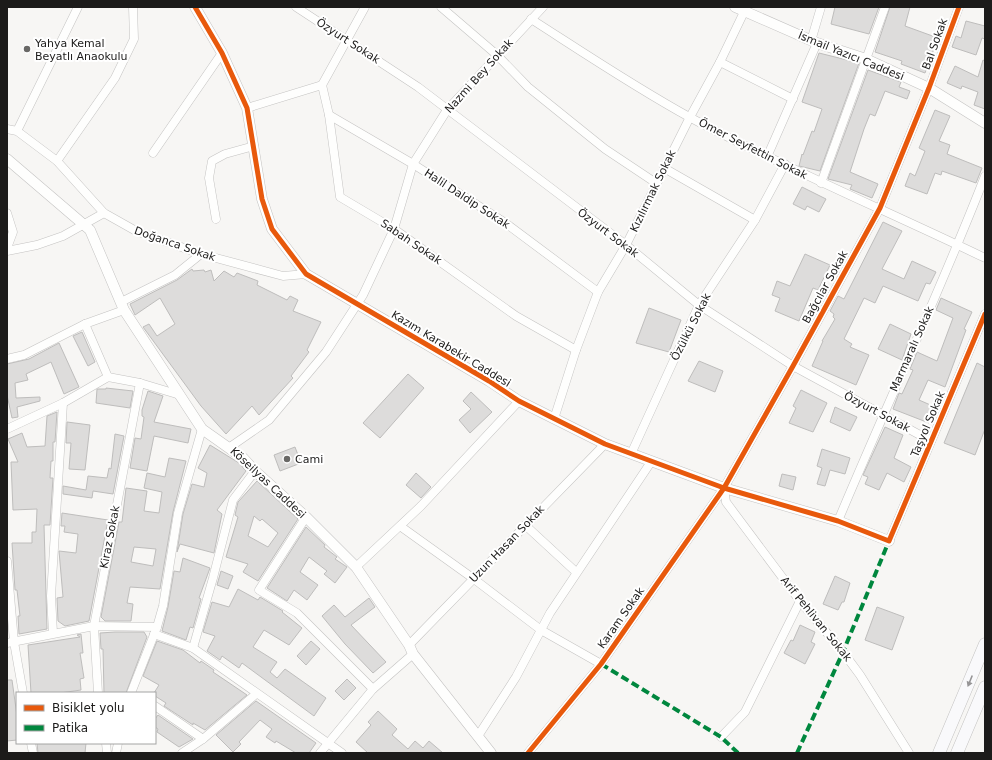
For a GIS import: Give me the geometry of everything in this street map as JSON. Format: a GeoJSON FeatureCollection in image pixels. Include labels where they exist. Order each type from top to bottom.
{"type":"FeatureCollection","features":[{"type":"Feature","properties":{"kind":"main road"},"geometry":{"type":"LineString","coordinates":[[939,753],[985,644]]}},
{"type":"Feature","properties":{"kind":"main road"},"geometry":{"type":"LineString","coordinates":[[957,753],[985,687]]}},
{"type":"Feature","properties":{"kind":"street"},"geometry":{"type":"LineString","coordinates":[[16,131],[78,7]]}},
{"type":"Feature","properties":{"kind":"street"},"geometry":{"type":"LineString","coordinates":[[57,161],[115,78],[134,39],[133,7]]}},
{"type":"Feature","properties":{"kind":"street","name":"Kazım Karabekir Caddesi"},"geometry":{"type":"LineString","coordinates":[[195,7],[222,53],[247,108],[262,199],[272,229],[306,274],[489,381],[518,401],[605,444],[724,488],[838,521],[889,541]]}},
{"type":"Feature","properties":{"kind":"street","name":"Özyurt Sokak"},"geometry":{"type":"LineString","coordinates":[[296,7],[418,87],[626,245],[699,305],[793,366],[882,416],[932,441]]}},
{"type":"Feature","properties":{"kind":"street"},"geometry":{"type":"LineString","coordinates":[[247,108],[322,85],[365,7]]}},
{"type":"Feature","properties":{"kind":"street"},"geometry":{"type":"LineString","coordinates":[[441,7],[497,56],[528,87],[606,149],[656,183]]}},
{"type":"Feature","properties":{"kind":"street","name":"Nazmi Bey Sokak"},"geometry":{"type":"LineString","coordinates":[[230,447],[269,420],[284,404],[326,352],[358,305],[394,229],[413,164],[447,110],[543,7]]}},
{"type":"Feature","properties":{"kind":"street"},"geometry":{"type":"LineString","coordinates":[[767,156],[793,99],[814,42],[821,7]]}},
{"type":"Feature","properties":{"kind":"street"},"geometry":{"type":"LineString","coordinates":[[821,183],[885,7]]}},
{"type":"Feature","properties":{"kind":"street","name":"Bal Sokak"},"geometry":{"type":"LineString","coordinates":[[929,88],[959,7]]}},
{"type":"Feature","properties":{"kind":"street","name":"İsmail Yazıcı Caddesi"},"geometry":{"type":"LineString","coordinates":[[739,9],[814,42],[866,59],[929,88],[985,123]]}},
{"type":"Feature","properties":{"kind":"street","name":"Kızılırmak Sokak"},"geometry":{"type":"LineString","coordinates":[[554,419],[576,350],[598,292],[626,245],[656,183],[720,62],[739,9]]}},
{"type":"Feature","properties":{"kind":"street","name":"Ömer Seyfettin Sokak"},"geometry":{"type":"LineString","coordinates":[[531,19],[600,64],[690,117],[821,183],[880,208],[985,258]]}},
{"type":"Feature","properties":{"kind":"street"},"geometry":{"type":"LineString","coordinates":[[153,153],[222,53]]}},
{"type":"Feature","properties":{"kind":"street"},"geometry":{"type":"LineString","coordinates":[[720,62],[793,99]]}},
{"type":"Feature","properties":{"kind":"street","name":"Sabah Sokak"},"geometry":{"type":"LineString","coordinates":[[322,85],[329,115],[340,197],[394,229],[516,316],[576,350]]}},
{"type":"Feature","properties":{"kind":"street","name":"Bağcılar Sokak"},"geometry":{"type":"LineString","coordinates":[[724,488],[880,208],[929,88]]}},
{"type":"Feature","properties":{"kind":"street","name":"Halil Daldip Sokak"},"geometry":{"type":"LineString","coordinates":[[329,115],[413,164],[504,222],[598,292]]}},
{"type":"Feature","properties":{"kind":"street","name":"Doğanca Sokak"},"geometry":{"type":"LineString","coordinates":[[7,129],[16,131],[57,161],[104,213],[136,231],[201,254],[283,276],[306,274]]}},
{"type":"Feature","properties":{"kind":"street"},"geometry":{"type":"LineString","coordinates":[[216,219],[209,178],[212,161],[225,154],[254,146]]}},
{"type":"Feature","properties":{"kind":"street","name":"Köseilyas Caddesi"},"geometry":{"type":"LineString","coordinates":[[7,159],[90,230],[122,306],[202,428],[230,447],[243,458],[254,471],[306,517],[356,567],[411,649],[491,753]]}},
{"type":"Feature","properties":{"kind":"street","name":"Özülkü Sokak"},"geometry":{"type":"LineString","coordinates":[[631,454],[699,305],[755,220],[785,164]]}},
{"type":"Feature","properties":{"kind":"street"},"geometry":{"type":"LineString","coordinates":[[664,168],[755,220]]}},
{"type":"Feature","properties":{"kind":"street","name":"Marmaralı Sokak"},"geometry":{"type":"LineString","coordinates":[[838,521],[882,416],[958,245],[985,176]]}},
{"type":"Feature","properties":{"kind":"street"},"geometry":{"type":"LineString","coordinates":[[7,213],[13,232],[7,250],[37,245],[63,236],[104,213]]}},
{"type":"Feature","properties":{"kind":"street"},"geometry":{"type":"LineString","coordinates":[[7,359],[24,355],[122,306],[175,275],[201,254]]}},
{"type":"Feature","properties":{"kind":"street","name":"Taşyol Sokak"},"geometry":{"type":"LineString","coordinates":[[889,541],[985,314]]}},
{"type":"Feature","properties":{"kind":"street"},"geometry":{"type":"LineString","coordinates":[[85,324],[108,376]]}},
{"type":"Feature","properties":{"kind":"street"},"geometry":{"type":"LineString","coordinates":[[7,429],[63,403],[108,376],[140,383],[180,396]]}},
{"type":"Feature","properties":{"kind":"street","name":"Kiraz Sokak"},"geometry":{"type":"LineString","coordinates":[[98,692],[94,626],[140,383]]}},
{"type":"Feature","properties":{"kind":"street"},"geometry":{"type":"LineString","coordinates":[[356,567],[400,526],[518,401]]}},
{"type":"Feature","properties":{"kind":"street"},"geometry":{"type":"LineString","coordinates":[[53,633],[51,596],[63,403]]}},
{"type":"Feature","properties":{"kind":"street"},"geometry":{"type":"LineString","coordinates":[[132,692],[163,606],[178,513],[202,428]]}},
{"type":"Feature","properties":{"kind":"street","name":"Uzun Hasan Sokak"},"geometry":{"type":"LineString","coordinates":[[320,753],[327,742],[373,690],[474,579],[605,444]]}},
{"type":"Feature","properties":{"kind":"street"},"geometry":{"type":"LineString","coordinates":[[478,736],[516,677],[550,612],[651,462]]}},
{"type":"Feature","properties":{"kind":"street"},"geometry":{"type":"LineString","coordinates":[[193,648],[233,500],[254,471]]}},
{"type":"Feature","properties":{"kind":"street","name":"Arif Pehlivan Sokak"},"geometry":{"type":"LineString","coordinates":[[724,488],[726,502],[800,601],[843,652],[860,675],[909,753]]}},
{"type":"Feature","properties":{"kind":"street","name":"Karam Sokak"},"geometry":{"type":"LineString","coordinates":[[528,753],[601,664],[724,488]]}},
{"type":"Feature","properties":{"kind":"street"},"geometry":{"type":"LineString","coordinates":[[306,517],[259,590],[297,613],[373,690]]}},
{"type":"Feature","properties":{"kind":"street"},"geometry":{"type":"LineString","coordinates":[[525,525],[576,572]]}},
{"type":"Feature","properties":{"kind":"street"},"geometry":{"type":"LineString","coordinates":[[400,526],[474,579],[541,630],[601,664]]}},
{"type":"Feature","properties":{"kind":"street"},"geometry":{"type":"LineString","coordinates":[[7,561],[11,643],[23,692]]}},
{"type":"Feature","properties":{"kind":"street"},"geometry":{"type":"LineString","coordinates":[[721,737],[745,712],[800,601]]}},
{"type":"Feature","properties":{"kind":"street"},"geometry":{"type":"LineString","coordinates":[[11,643],[53,633],[94,626],[155,630],[193,648],[256,694],[342,753]]}},
{"type":"Feature","properties":{"kind":"street"},"geometry":{"type":"LineString","coordinates":[[182,753],[203,739],[256,694]]}},
{"type":"Feature","properties":{"kind":"street"},"geometry":{"type":"LineString","coordinates":[[156,707],[203,739]]}},
{"type":"Feature","properties":{"kind":"building"},"geometry":{"type":"Polygon","coordinates":[[[835,7],[879,7],[869,34],[831,24],[835,7]]]}},
{"type":"Feature","properties":{"kind":"building"},"geometry":{"type":"Polygon","coordinates":[[[890,7],[910,7],[905,26],[938,38],[925,73],[901,64],[902,61],[875,52],[890,7]]]}},
{"type":"Feature","properties":{"kind":"building"},"geometry":{"type":"Polygon","coordinates":[[[966,21],[985,26],[985,39],[982,38],[976,55],[952,47],[956,36],[961,38],[966,21]]]}},
{"type":"Feature","properties":{"kind":"building"},"geometry":{"type":"Polygon","coordinates":[[[819,53],[859,63],[820,171],[799,166],[802,154],[803,155],[812,131],[814,132],[822,109],[802,102],[819,53]]]}},
{"type":"Feature","properties":{"kind":"building"},"geometry":{"type":"Polygon","coordinates":[[[983,60],[985,61],[985,109],[974,105],[978,92],[962,86],[961,89],[947,83],[955,66],[978,77],[983,60]]]}},
{"type":"Feature","properties":{"kind":"building"},"geometry":{"type":"Polygon","coordinates":[[[868,70],[901,82],[899,87],[910,91],[907,99],[885,91],[875,116],[870,114],[864,129],[850,172],[878,184],[872,198],[850,189],[852,185],[828,179],[868,70]]]}},
{"type":"Feature","properties":{"kind":"building"},"geometry":{"type":"Polygon","coordinates":[[[935,110],[950,116],[939,141],[950,145],[947,154],[982,168],[976,183],[942,171],[941,175],[935,173],[927,194],[905,186],[910,173],[915,176],[925,151],[919,148],[935,110]]]}},
{"type":"Feature","properties":{"kind":"building"},"geometry":{"type":"Polygon","coordinates":[[[802,187],[826,199],[819,212],[807,206],[805,210],[793,204],[802,187]]]}},
{"type":"Feature","properties":{"kind":"building"},"geometry":{"type":"Polygon","coordinates":[[[883,222],[902,231],[882,269],[904,279],[912,261],[936,272],[930,284],[926,283],[918,301],[883,286],[875,303],[864,298],[844,339],[852,344],[850,347],[869,355],[856,385],[812,366],[822,341],[835,319],[833,317],[834,314],[830,311],[838,296],[844,299],[883,222]]]}},
{"type":"Feature","properties":{"kind":"building"},"geometry":{"type":"Polygon","coordinates":[[[805,254],[830,265],[818,290],[813,288],[799,321],[775,311],[780,298],[772,295],[777,281],[790,286],[805,254]]]}},
{"type":"Feature","properties":{"kind":"building"},"geometry":{"type":"Polygon","coordinates":[[[192,269],[193,271],[204,270],[205,272],[211,270],[214,281],[224,271],[234,277],[237,273],[258,281],[257,285],[287,300],[290,296],[298,300],[293,311],[321,322],[307,350],[309,352],[291,376],[293,378],[259,415],[252,406],[226,434],[201,406],[143,327],[149,324],[157,336],[175,324],[160,298],[135,315],[130,304],[177,280],[192,269]]]}},
{"type":"Feature","properties":{"kind":"building"},"geometry":{"type":"Polygon","coordinates":[[[941,298],[972,312],[964,329],[966,330],[945,387],[928,380],[919,400],[935,407],[929,423],[893,409],[899,393],[902,394],[913,370],[910,369],[917,352],[937,361],[953,318],[936,310],[941,298]]]}},
{"type":"Feature","properties":{"kind":"building"},"geometry":{"type":"Polygon","coordinates":[[[649,308],[681,320],[669,352],[636,343],[649,308]]]}},
{"type":"Feature","properties":{"kind":"building"},"geometry":{"type":"Polygon","coordinates":[[[890,324],[911,334],[902,360],[878,349],[890,324]]]}},
{"type":"Feature","properties":{"kind":"building"},"geometry":{"type":"Polygon","coordinates":[[[82,332],[95,362],[88,366],[73,336],[82,332]]]}},
{"type":"Feature","properties":{"kind":"building"},"geometry":{"type":"Polygon","coordinates":[[[59,343],[79,387],[64,394],[51,362],[26,374],[28,380],[15,383],[16,398],[40,397],[40,401],[17,407],[18,417],[12,418],[7,395],[7,364],[29,359],[59,343]]]}},
{"type":"Feature","properties":{"kind":"building"},"geometry":{"type":"Polygon","coordinates":[[[699,361],[723,371],[715,392],[688,381],[699,361]]]}},
{"type":"Feature","properties":{"kind":"building"},"geometry":{"type":"Polygon","coordinates":[[[977,363],[985,367],[985,429],[975,455],[944,443],[977,363]]]}},
{"type":"Feature","properties":{"kind":"building"},"geometry":{"type":"Polygon","coordinates":[[[408,374],[424,388],[380,438],[363,423],[408,374]]]}},
{"type":"Feature","properties":{"kind":"building"},"geometry":{"type":"Polygon","coordinates":[[[106,388],[133,391],[130,408],[96,403],[97,389],[106,388]]]}},
{"type":"Feature","properties":{"kind":"building"},"geometry":{"type":"Polygon","coordinates":[[[801,390],[827,403],[813,432],[789,423],[796,408],[793,406],[801,390]]]}},
{"type":"Feature","properties":{"kind":"building"},"geometry":{"type":"Polygon","coordinates":[[[148,391],[163,396],[154,422],[191,429],[188,443],[154,436],[147,471],[130,468],[135,438],[141,439],[144,417],[142,416],[142,410],[148,391]]]}},
{"type":"Feature","properties":{"kind":"building"},"geometry":{"type":"Polygon","coordinates":[[[471,392],[492,412],[470,433],[459,420],[471,409],[463,401],[471,392]]]}},
{"type":"Feature","properties":{"kind":"building"},"geometry":{"type":"Polygon","coordinates":[[[835,407],[857,417],[850,431],[830,422],[835,407]]]}},
{"type":"Feature","properties":{"kind":"building"},"geometry":{"type":"Polygon","coordinates":[[[57,412],[55,442],[53,442],[53,461],[51,461],[50,478],[53,478],[50,525],[44,525],[47,629],[19,634],[18,616],[20,616],[17,590],[15,590],[12,543],[32,543],[32,532],[36,532],[37,509],[13,510],[11,462],[18,462],[8,439],[22,433],[27,447],[45,446],[47,416],[57,412]]]}},
{"type":"Feature","properties":{"kind":"building"},"geometry":{"type":"Polygon","coordinates":[[[67,422],[90,425],[85,470],[69,469],[71,443],[66,443],[67,422]]]}},
{"type":"Feature","properties":{"kind":"building"},"geometry":{"type":"Polygon","coordinates":[[[885,427],[903,435],[894,458],[911,467],[904,482],[887,473],[879,490],[865,484],[868,477],[863,475],[885,427]]]}},
{"type":"Feature","properties":{"kind":"building"},"geometry":{"type":"Polygon","coordinates":[[[115,434],[124,436],[113,494],[93,491],[92,498],[63,494],[63,486],[86,490],[88,476],[107,478],[109,468],[111,469],[115,434]]]}},
{"type":"Feature","properties":{"kind":"building"},"geometry":{"type":"Polygon","coordinates":[[[210,445],[239,463],[246,471],[217,510],[222,514],[214,553],[180,544],[177,552],[183,514],[192,484],[204,487],[207,473],[198,468],[210,445]]]}},
{"type":"Feature","properties":{"kind":"building","name":"Cami"},"geometry":{"type":"Polygon","coordinates":[[[295,447],[301,463],[280,471],[274,455],[295,447]]]}},
{"type":"Feature","properties":{"kind":"building"},"geometry":{"type":"Polygon","coordinates":[[[822,449],[850,458],[845,474],[830,470],[825,486],[817,484],[822,468],[817,466],[822,449]]]}},
{"type":"Feature","properties":{"kind":"building"},"geometry":{"type":"Polygon","coordinates":[[[169,458],[186,461],[173,512],[160,589],[130,587],[127,603],[133,604],[131,621],[105,621],[101,617],[119,522],[122,522],[126,488],[147,491],[144,511],[159,513],[162,492],[144,488],[147,473],[165,477],[169,458]],[[134,547],[131,562],[153,566],[156,549],[134,547]]]}},
{"type":"Feature","properties":{"kind":"building"},"geometry":{"type":"Polygon","coordinates":[[[416,473],[431,487],[421,498],[406,485],[416,473]]]}},
{"type":"Feature","properties":{"kind":"building"},"geometry":{"type":"Polygon","coordinates":[[[782,474],[796,477],[793,490],[779,486],[782,474]]]}},
{"type":"Feature","properties":{"kind":"building"},"geometry":{"type":"Polygon","coordinates":[[[257,481],[298,519],[258,581],[243,572],[248,564],[226,557],[238,517],[235,515],[238,502],[257,481]],[[254,516],[248,536],[268,547],[278,533],[262,519],[260,521],[254,516]]]}},
{"type":"Feature","properties":{"kind":"building"},"geometry":{"type":"Polygon","coordinates":[[[62,513],[108,520],[89,621],[65,626],[58,621],[57,598],[63,597],[59,551],[76,553],[78,534],[64,532],[65,526],[61,526],[62,513]]]}},
{"type":"Feature","properties":{"kind":"building"},"geometry":{"type":"Polygon","coordinates":[[[306,527],[325,545],[324,547],[337,557],[335,559],[347,567],[335,583],[324,574],[327,571],[309,557],[300,572],[318,585],[307,600],[294,590],[287,601],[267,588],[306,527]]]}},
{"type":"Feature","properties":{"kind":"building"},"geometry":{"type":"Polygon","coordinates":[[[183,558],[210,568],[199,598],[201,599],[193,628],[190,627],[186,640],[162,631],[174,571],[180,572],[183,558]]]}},
{"type":"Feature","properties":{"kind":"building"},"geometry":{"type":"Polygon","coordinates":[[[221,571],[233,576],[228,589],[217,585],[221,571]]]}},
{"type":"Feature","properties":{"kind":"building"},"geometry":{"type":"Polygon","coordinates":[[[835,576],[850,583],[844,602],[842,602],[838,610],[823,604],[835,576]]]}},
{"type":"Feature","properties":{"kind":"building"},"geometry":{"type":"Polygon","coordinates":[[[238,589],[258,600],[260,597],[283,611],[282,612],[302,628],[289,645],[264,630],[253,647],[277,662],[270,672],[277,678],[285,669],[326,698],[314,716],[242,663],[239,668],[222,656],[220,660],[207,651],[215,636],[203,632],[212,602],[229,607],[238,589]]]}},
{"type":"Feature","properties":{"kind":"building"},"geometry":{"type":"Polygon","coordinates":[[[369,598],[375,607],[351,625],[386,662],[373,673],[345,644],[322,616],[334,605],[345,617],[369,598]]]}},
{"type":"Feature","properties":{"kind":"building"},"geometry":{"type":"Polygon","coordinates":[[[877,607],[904,617],[892,650],[865,640],[877,607]]]}},
{"type":"Feature","properties":{"kind":"building"},"geometry":{"type":"Polygon","coordinates":[[[800,625],[815,632],[811,642],[815,644],[805,664],[784,653],[791,640],[793,641],[800,625]]]}},
{"type":"Feature","properties":{"kind":"building"},"geometry":{"type":"Polygon","coordinates":[[[144,632],[147,637],[126,692],[104,692],[103,649],[101,649],[100,633],[144,632]]]}},
{"type":"Feature","properties":{"kind":"building"},"geometry":{"type":"Polygon","coordinates":[[[81,634],[83,653],[80,653],[84,678],[80,679],[81,690],[67,692],[31,692],[28,645],[80,637],[77,635],[81,634]]]}},
{"type":"Feature","properties":{"kind":"building"},"geometry":{"type":"Polygon","coordinates":[[[157,641],[183,650],[200,663],[201,661],[214,670],[213,672],[247,695],[205,730],[193,723],[193,725],[164,706],[166,703],[156,697],[156,692],[155,692],[159,685],[143,676],[157,641]]]}},
{"type":"Feature","properties":{"kind":"building"},"geometry":{"type":"Polygon","coordinates":[[[311,641],[320,649],[306,665],[297,656],[311,641]]]}},
{"type":"Feature","properties":{"kind":"building"},"geometry":{"type":"Polygon","coordinates":[[[347,679],[356,688],[344,700],[335,691],[347,679]]]}},
{"type":"Feature","properties":{"kind":"building"},"geometry":{"type":"Polygon","coordinates":[[[7,680],[12,680],[16,709],[16,740],[7,741],[7,680]]]}},
{"type":"Feature","properties":{"kind":"building"},"geometry":{"type":"Polygon","coordinates":[[[256,701],[316,743],[309,753],[296,753],[266,737],[272,729],[260,720],[239,742],[241,744],[233,752],[216,735],[256,701]]]}},
{"type":"Feature","properties":{"kind":"building"},"geometry":{"type":"Polygon","coordinates":[[[378,711],[397,729],[392,735],[408,749],[415,741],[423,748],[429,741],[443,753],[368,753],[356,742],[371,725],[368,722],[378,711]]]}},
{"type":"Feature","properties":{"kind":"building"},"geometry":{"type":"Polygon","coordinates":[[[158,715],[193,739],[179,747],[157,732],[158,729],[156,728],[156,718],[158,715]]]}},
{"type":"Feature","properties":{"kind":"building"},"geometry":{"type":"Polygon","coordinates":[[[37,744],[86,744],[85,753],[38,753],[37,744]]]}},
{"type":"Feature","properties":{"kind":"marked path"},"geometry":{"type":"LineString","coordinates":[[797,753],[843,652],[889,541]]}},
{"type":"Feature","properties":{"kind":"marked path"},"geometry":{"type":"LineString","coordinates":[[601,664],[721,737],[738,753]]}},
{"type":"Feature","properties":{"kind":"cycle path"},"geometry":{"type":"LineString","coordinates":[[195,7],[222,53],[247,108],[262,199],[272,229],[306,274],[489,381],[519,401],[605,444],[724,488],[838,521],[889,541],[985,314]]}},
{"type":"Feature","properties":{"kind":"cycle path"},"geometry":{"type":"LineString","coordinates":[[528,753],[601,664],[724,488],[880,208],[929,88],[959,7]]}},
{"type":"Feature","properties":{"kind":"place","name":"Yahya Kemal Beyatlı Anaokulu"},"geometry":{"type":"Point","coordinates":[27,49]}},
{"type":"Feature","properties":{"kind":"place","name":"Cami"},"geometry":{"type":"Point","coordinates":[287,459]}}]}
